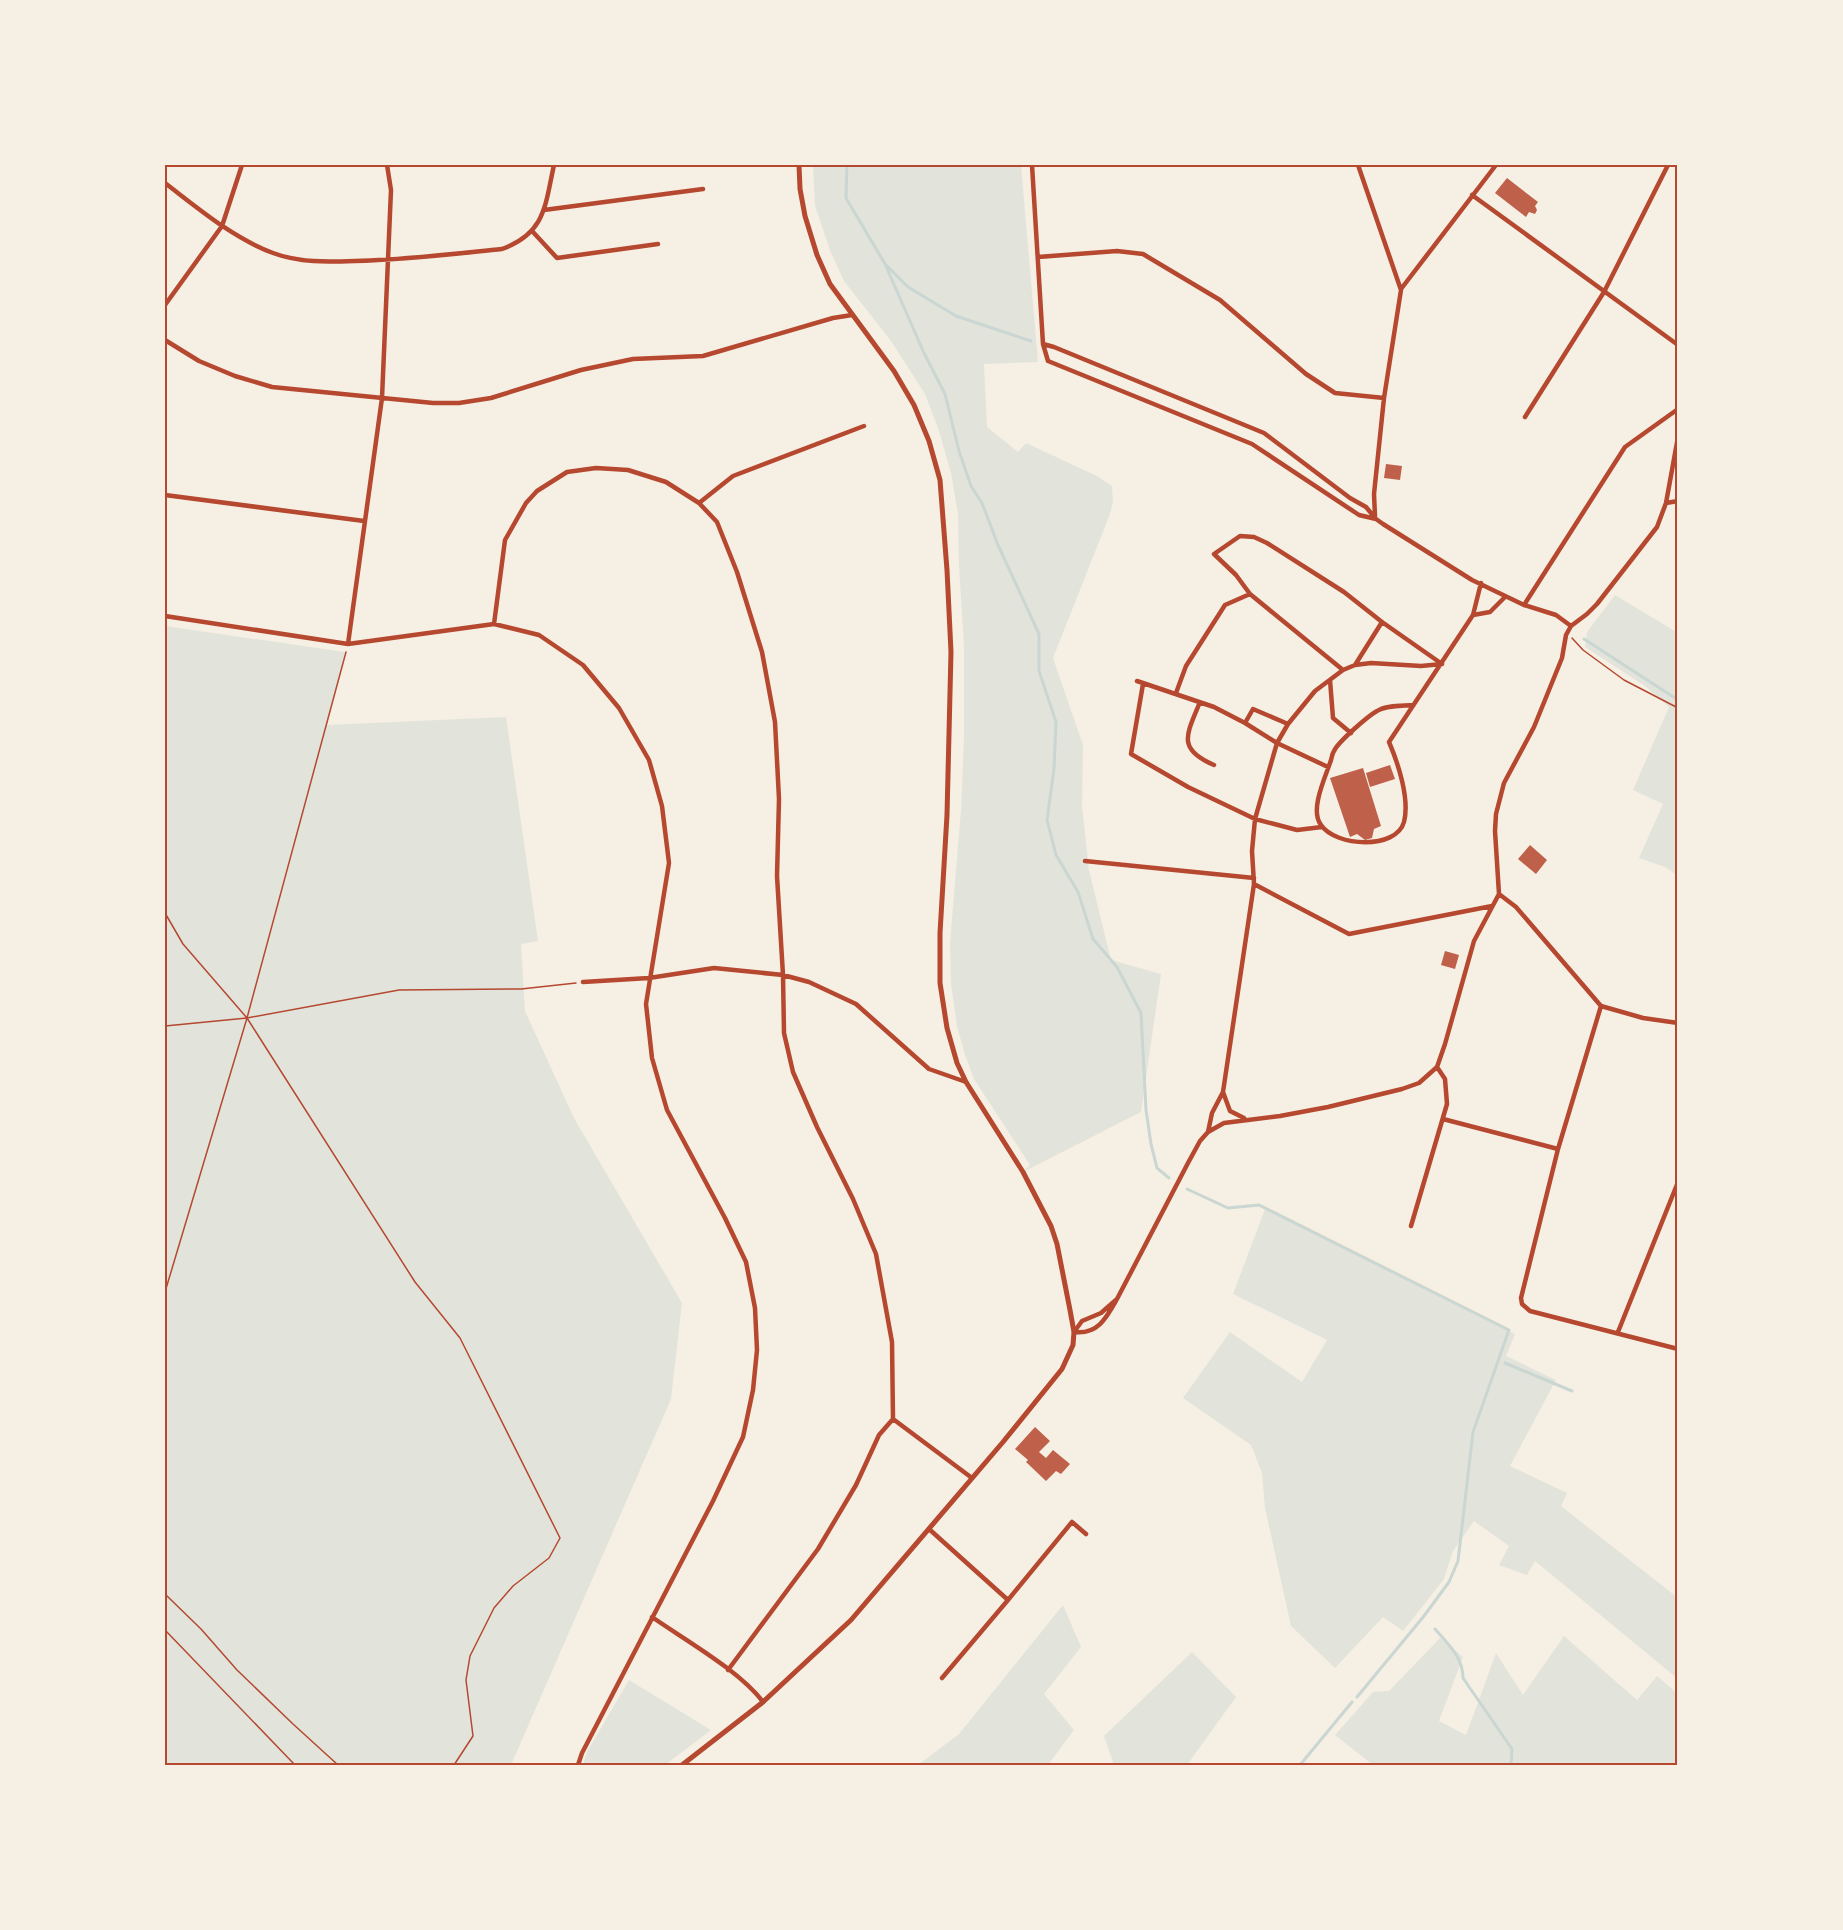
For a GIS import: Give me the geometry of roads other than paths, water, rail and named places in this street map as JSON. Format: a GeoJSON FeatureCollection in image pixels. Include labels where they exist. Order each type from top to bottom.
{"type":"FeatureCollection","features":[{"type":"Feature","properties":{"kind":"street"},"geometry":{"type":"LineString","coordinates":[[165,305],[222,226],[242,165]]}},
{"type":"Feature","properties":{"kind":"street"},"geometry":{"type":"LineString","coordinates":[[348,645],[382,398],[391,190],[387,165]]}},
{"type":"Feature","properties":{"kind":"street"},"geometry":{"type":"LineString","coordinates":[[165,183],[222,226],[272,253],[291,259],[317,262],[389,260],[502,249],[519,243],[533,232],[544,210],[554,165]]}},
{"type":"Feature","properties":{"kind":"street"},"geometry":{"type":"LineString","coordinates":[[682,1765],[763,1702],[851,1620],[1062,1369],[1074,1345],[1074,1332],[1052,1226],[1023,1172],[966,1082],[957,1063],[947,1028],[940,983],[940,933],[947,815],[951,652],[947,560],[939,480],[929,441],[914,405],[894,371],[830,284],[817,255],[805,216],[800,189],[799,165]]}},
{"type":"Feature","properties":{"kind":"street"},"geometry":{"type":"LineString","coordinates":[[1032,165],[1043,344],[1048,361],[1252,444],[1359,515],[1376,519],[1505,597],[1556,615],[1571,626]]}},
{"type":"Feature","properties":{"kind":"street"},"geometry":{"type":"LineString","coordinates":[[1358,165],[1401,290]]}},
{"type":"Feature","properties":{"kind":"street"},"geometry":{"type":"LineString","coordinates":[[1376,519],[1373,506],[1384,398],[1401,290],[1496,165]]}},
{"type":"Feature","properties":{"kind":"street"},"geometry":{"type":"LineString","coordinates":[[1525,417],[1604,292],[1668,165]]}},
{"type":"Feature","properties":{"kind":"street"},"geometry":{"type":"LineString","coordinates":[[544,210],[703,189]]}},
{"type":"Feature","properties":{"kind":"street"},"geometry":{"type":"LineString","coordinates":[[1472,195],[1678,345]]}},
{"type":"Feature","properties":{"kind":"street"},"geometry":{"type":"LineString","coordinates":[[533,232],[557,258],[658,244]]}},
{"type":"Feature","properties":{"kind":"street"},"geometry":{"type":"LineString","coordinates":[[1038,257],[1117,251],[1143,254],[1220,300],[1306,374],[1335,393],[1384,398]]}},
{"type":"Feature","properties":{"kind":"street"},"geometry":{"type":"LineString","coordinates":[[165,339],[199,361],[235,376],[272,387],[459,403],[491,399],[581,370],[633,359],[704,356],[833,318],[852,315]]}},
{"type":"Feature","properties":{"kind":"street"},"geometry":{"type":"LineString","coordinates":[[1043,344],[1054,346],[1264,433],[1350,498],[1366,507],[1376,519]]}},
{"type":"Feature","properties":{"kind":"street"},"geometry":{"type":"LineString","coordinates":[[1524,605],[1625,447],[1678,409]]}},
{"type":"Feature","properties":{"kind":"street"},"geometry":{"type":"LineString","coordinates":[[699,503],[733,476],[864,426]]}},
{"type":"Feature","properties":{"kind":"street"},"geometry":{"type":"LineString","coordinates":[[1074,1332],[1083,1333],[1095,1328],[1106,1318],[1200,1141],[1208,1132],[1224,1123],[1328,1107],[1402,1089],[1419,1083],[1437,1067],[1474,941],[1499,894],[1495,831],[1504,783],[1538,717],[1562,658],[1566,635],[1571,626],[1597,604],[1657,527],[1666,503],[1678,437]]}},
{"type":"Feature","properties":{"kind":"street"},"geometry":{"type":"LineString","coordinates":[[494,624],[505,540],[526,502],[537,491],[567,472],[597,468],[628,470],[666,482],[699,503],[717,522],[737,572],[762,652],[776,722],[777,876],[784,1032],[793,1072],[876,1254],[892,1342],[893,1419],[879,1435],[856,1485],[818,1549],[728,1670]]}},
{"type":"Feature","properties":{"kind":"street"},"geometry":{"type":"LineString","coordinates":[[165,495],[364,521]]}},
{"type":"Feature","properties":{"kind":"street"},"geometry":{"type":"LineString","coordinates":[[1666,503],[1678,501]]}},
{"type":"Feature","properties":{"kind":"street"},"geometry":{"type":"LineString","coordinates":[[1343,670],[1250,594],[1236,574],[1214,554],[1240,536],[1254,537],[1267,543],[1344,592],[1442,664]]}},
{"type":"Feature","properties":{"kind":"street"},"geometry":{"type":"LineString","coordinates":[[1413,705],[1379,709],[1334,751],[1318,798],[1317,813],[1318,822],[1334,836],[1354,842],[1377,840],[1391,836],[1401,829],[1405,809],[1402,787],[1396,759],[1389,742],[1473,615],[1480,583]]}},
{"type":"Feature","properties":{"kind":"street"},"geometry":{"type":"LineString","coordinates":[[1176,693],[1186,666],[1226,605],[1250,594]]}},
{"type":"Feature","properties":{"kind":"street"},"geometry":{"type":"LineString","coordinates":[[1473,615],[1490,612],[1505,597]]}},
{"type":"Feature","properties":{"kind":"street"},"geometry":{"type":"LineString","coordinates":[[165,616],[348,645],[494,624],[539,635],[583,664],[619,708],[649,760],[662,806],[669,862],[646,1004],[652,1058],[667,1110],[746,1262],[755,1308],[757,1350],[753,1390],[743,1437],[713,1501],[582,1753],[578,1765]]}},
{"type":"Feature","properties":{"kind":"street"},"geometry":{"type":"LineString","coordinates":[[1355,665],[1382,622]]}},
{"type":"Feature","properties":{"kind":"street"},"geometry":{"type":"LineString","coordinates":[[1208,1132],[1212,1113],[1223,1092],[1254,881],[1252,851],[1256,819],[1277,743],[1288,724],[1315,691],[1343,670],[1355,665],[1371,663],[1421,666],[1442,664]]}},
{"type":"Feature","properties":{"kind":"street"},"geometry":{"type":"LineString","coordinates":[[1330,680],[1333,718],[1351,733]]}},
{"type":"Feature","properties":{"kind":"street"},"geometry":{"type":"LineString","coordinates":[[1137,681],[1200,702],[1328,767]]}},
{"type":"Feature","properties":{"kind":"street"},"geometry":{"type":"LineString","coordinates":[[1143,684],[1131,754],[1188,787],[1256,819],[1297,830],[1322,827]]}},
{"type":"Feature","properties":{"kind":"street"},"geometry":{"type":"LineString","coordinates":[[1200,702],[1191,724],[1188,747],[1201,760],[1214,765]]}},
{"type":"Feature","properties":{"kind":"street"},"geometry":{"type":"LineString","coordinates":[[1245,723],[1253,709],[1288,724]]}},
{"type":"Feature","properties":{"kind":"street"},"geometry":{"type":"LineString","coordinates":[[1084,861],[1254,881],[1349,934],[1492,906]]}},
{"type":"Feature","properties":{"kind":"street"},"geometry":{"type":"LineString","coordinates":[[1499,894],[1516,907],[1601,1006],[1643,1018],[1678,1023]]}},
{"type":"Feature","properties":{"kind":"street"},"geometry":{"type":"LineString","coordinates":[[583,982],[650,978],[714,968],[783,975],[809,982],[856,1004],[929,1070],[966,1082]]}},
{"type":"Feature","properties":{"kind":"street"},"geometry":{"type":"LineString","coordinates":[[1601,1006],[1558,1149],[1521,1293],[1522,1304],[1530,1311],[1678,1348]]}},
{"type":"Feature","properties":{"kind":"street"},"geometry":{"type":"LineString","coordinates":[[1412,1226],[1447,1104],[1445,1079],[1437,1067]]}},
{"type":"Feature","properties":{"kind":"street"},"geometry":{"type":"LineString","coordinates":[[1223,1092],[1230,1112],[1245,1119]]}},
{"type":"Feature","properties":{"kind":"street"},"geometry":{"type":"LineString","coordinates":[[1443,1119],[1558,1149]]}},
{"type":"Feature","properties":{"kind":"street"},"geometry":{"type":"LineString","coordinates":[[1618,1332],[1678,1182]]}},
{"type":"Feature","properties":{"kind":"street"},"geometry":{"type":"LineString","coordinates":[[1074,1332],[1082,1321],[1101,1313],[1117,1299]]}},
{"type":"Feature","properties":{"kind":"street"},"geometry":{"type":"LineString","coordinates":[[893,1419],[972,1478]]}},
{"type":"Feature","properties":{"kind":"street"},"geometry":{"type":"LineString","coordinates":[[942,1678],[1071,1522],[1086,1534]]}},
{"type":"Feature","properties":{"kind":"street"},"geometry":{"type":"LineString","coordinates":[[928,1529],[1008,1600]]}},
{"type":"Feature","properties":{"kind":"street"},"geometry":{"type":"LineString","coordinates":[[652,1617],[728,1670],[763,1702]]}},
{"type":"Feature","properties":{"kind":"waterway"},"geometry":{"type":"LineString","coordinates":[[847,165],[846,198],[885,264],[908,287],[956,316],[1031,341]]}},
{"type":"Feature","properties":{"kind":"waterway"},"geometry":{"type":"LineString","coordinates":[[885,264],[924,353],[945,394],[959,451],[971,486],[982,503],[998,545],[1039,634],[1039,671],[1056,722],[1054,769],[1047,820],[1056,855],[1078,892],[1093,939],[1117,967],[1141,1013],[1146,1110],[1151,1144],[1157,1168],[1169,1178]]}},
{"type":"Feature","properties":{"kind":"waterway"},"geometry":{"type":"LineString","coordinates":[[1584,639],[1678,700]]}},
{"type":"Feature","properties":{"kind":"waterway"},"geometry":{"type":"LineString","coordinates":[[1187,1189],[1228,1208],[1259,1205],[1509,1330],[1473,1432],[1458,1561],[1449,1582],[1424,1616],[1357,1697]]}},
{"type":"Feature","properties":{"kind":"waterway"},"geometry":{"type":"LineString","coordinates":[[1505,1363],[1572,1391]]}},
{"type":"Feature","properties":{"kind":"waterway"},"geometry":{"type":"LineString","coordinates":[[1435,1629],[1458,1657],[1463,1678],[1512,1749],[1511,1765]]}},
{"type":"Feature","properties":{"kind":"waterway"},"geometry":{"type":"LineString","coordinates":[[1300,1765],[1352,1702]]}}]}
